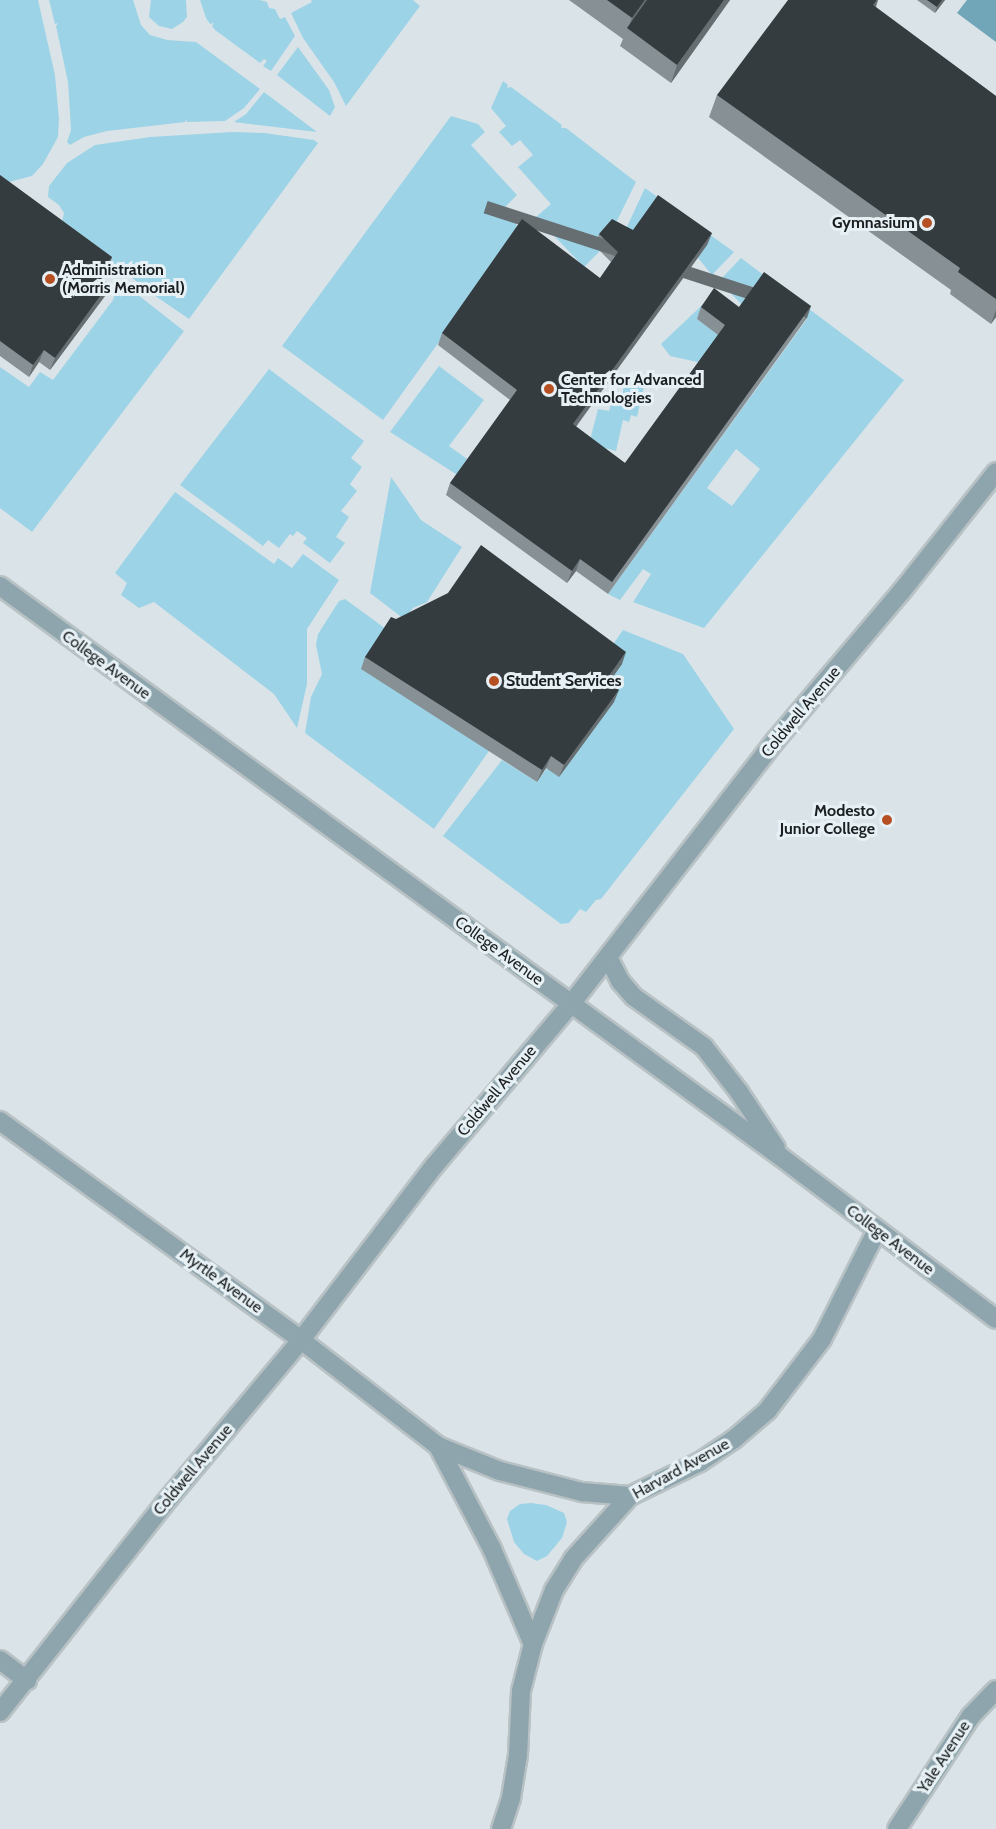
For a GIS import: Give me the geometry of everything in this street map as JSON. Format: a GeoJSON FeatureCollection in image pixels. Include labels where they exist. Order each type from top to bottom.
{"type":"FeatureCollection","features":[{"type":"Feature","properties":{"kind":"street","name":"Coldwell Avenue"},"geometry":{"type":"LineString","coordinates":[[0,1712],[164,1504],[301,1340],[435,1165],[571,1004],[775,741],[893,602],[996,472]]}},
{"type":"Feature","properties":{"kind":"street","name":"College Avenue"},"geometry":{"type":"LineString","coordinates":[[0,586],[782,1157],[996,1319]]}},
{"type":"Feature","properties":{"kind":"street"},"geometry":{"type":"LineString","coordinates":[[608,957],[620,981],[634,997],[704,1047],[739,1092],[782,1157]]}},
{"type":"Feature","properties":{"kind":"street","name":"Myrtle Avenue"},"geometry":{"type":"LineString","coordinates":[[0,1121],[301,1340],[438,1446],[510,1474],[582,1492],[630,1497]]}},
{"type":"Feature","properties":{"kind":"street","name":"Harvard Avenue"},"geometry":{"type":"LineString","coordinates":[[501,1829],[511,1798],[518,1755],[521,1691],[533,1644],[554,1590],[573,1558],[630,1497],[700,1462],[733,1440],[767,1411],[822,1339],[877,1230]]}},
{"type":"Feature","properties":{"kind":"street","name":"Myrtle Avenue"},"geometry":{"type":"LineString","coordinates":[[438,1446],[492,1549],[533,1644]]}},
{"type":"Feature","properties":{"kind":"street"},"geometry":{"type":"LineString","coordinates":[[0,1660],[27,1680]]}},
{"type":"Feature","properties":{"kind":"street","name":"Yale Avenue"},"geometry":{"type":"LineString","coordinates":[[897,1829],[971,1716],[996,1690]]}},
{"type":"Feature","properties":{"kind":"shaded area"},"geometry":{"type":"Polygon","coordinates":[[[0,0],[38,0],[55,75],[59,119],[58,137],[43,164],[32,176],[9,182],[0,175],[0,0]]]}},
{"type":"Feature","properties":{"kind":"shaded area"},"geometry":{"type":"Polygon","coordinates":[[[49,0],[133,0],[141,25],[150,35],[167,40],[196,42],[260,89],[244,108],[225,121],[187,122],[187,119],[185,122],[107,131],[84,137],[70,145],[67,142],[71,130],[68,82],[56,26],[58,23],[55,24],[49,0]]]}},
{"type":"Feature","properties":{"kind":"shaded area"},"geometry":{"type":"Polygon","coordinates":[[[151,0],[186,0],[187,17],[172,29],[159,26],[149,17],[151,0]]]}},
{"type":"Feature","properties":{"kind":"shaded area"},"geometry":{"type":"Polygon","coordinates":[[[200,0],[267,2],[269,8],[275,9],[280,19],[285,17],[295,36],[271,71],[263,66],[267,61],[264,59],[260,63],[215,30],[212,26],[214,23],[210,24],[206,18],[200,0]]]}},
{"type":"Feature","properties":{"kind":"shaded area"},"geometry":{"type":"Polygon","coordinates":[[[311,0],[413,0],[420,6],[346,106],[334,82],[303,38],[291,13],[312,2],[311,0]]]}},
{"type":"Feature","properties":{"kind":"shaded area"},"geometry":{"type":"Polygon","coordinates":[[[967,0],[996,0],[996,42],[957,13],[967,0]]]}},
{"type":"Feature","properties":{"kind":"shaded area"},"geometry":{"type":"Polygon","coordinates":[[[298,47],[329,90],[335,107],[330,116],[277,75],[298,47]]]}},
{"type":"Feature","properties":{"kind":"shaded area"},"geometry":{"type":"Polygon","coordinates":[[[503,81],[508,85],[507,88],[511,87],[562,125],[561,128],[566,128],[636,182],[600,251],[584,267],[536,217],[551,204],[518,167],[533,155],[520,140],[512,146],[499,132],[506,126],[491,108],[503,81]]]}},
{"type":"Feature","properties":{"kind":"shaded area"},"geometry":{"type":"Polygon","coordinates":[[[264,92],[317,132],[234,122],[246,114],[264,92]]]}},
{"type":"Feature","properties":{"kind":"shaded area"},"geometry":{"type":"Polygon","coordinates":[[[451,116],[478,124],[485,132],[471,145],[517,195],[503,209],[520,229],[383,420],[282,346],[451,116]]]}},
{"type":"Feature","properties":{"kind":"shaded area"},"geometry":{"type":"Polygon","coordinates":[[[232,132],[264,133],[314,140],[318,143],[189,319],[151,293],[62,222],[64,213],[59,205],[48,197],[49,186],[67,163],[95,145],[150,137],[232,132]]]}},
{"type":"Feature","properties":{"kind":"shaded area"},"geometry":{"type":"Polygon","coordinates":[[[645,188],[734,252],[712,275],[698,258],[625,231],[645,188]]]}},
{"type":"Feature","properties":{"kind":"shaded area"},"geometry":{"type":"Polygon","coordinates":[[[741,258],[904,380],[704,628],[633,602],[651,574],[643,569],[620,600],[608,594],[807,319],[743,306],[719,281],[741,258]],[[736,449],[707,488],[732,506],[760,469],[736,449]]]}},
{"type":"Feature","properties":{"kind":"shaded area"},"geometry":{"type":"Polygon","coordinates":[[[119,280],[184,331],[32,532],[0,508],[0,367],[29,387],[40,372],[53,380],[113,300],[119,280]]]}},
{"type":"Feature","properties":{"kind":"shaded area"},"geometry":{"type":"Polygon","coordinates":[[[715,293],[697,319],[721,337],[702,363],[670,356],[661,344],[715,293]]]}},
{"type":"Feature","properties":{"kind":"shaded area"},"geometry":{"type":"Polygon","coordinates":[[[439,366],[484,400],[449,446],[470,461],[459,476],[390,432],[439,366]]]}},
{"type":"Feature","properties":{"kind":"shaded area"},"geometry":{"type":"Polygon","coordinates":[[[269,369],[364,441],[351,458],[362,467],[350,484],[357,491],[341,511],[349,517],[336,537],[345,543],[330,563],[303,543],[307,538],[297,531],[293,536],[290,534],[279,548],[268,540],[263,546],[180,485],[269,369]]]}},
{"type":"Feature","properties":{"kind":"shaded area"},"geometry":{"type":"Polygon","coordinates":[[[626,377],[645,382],[637,417],[631,415],[629,422],[623,420],[616,451],[589,444],[598,409],[609,411],[614,393],[622,395],[626,377]]]}},
{"type":"Feature","properties":{"kind":"shaded area"},"geometry":{"type":"Polygon","coordinates":[[[391,477],[421,520],[462,547],[427,602],[413,608],[404,619],[370,593],[391,477]]]}},
{"type":"Feature","properties":{"kind":"shaded area"},"geometry":{"type":"Polygon","coordinates":[[[175,492],[274,564],[278,558],[292,568],[303,554],[339,580],[307,629],[307,684],[297,728],[274,694],[154,602],[139,608],[121,595],[127,583],[115,573],[175,492]]]}},
{"type":"Feature","properties":{"kind":"shaded area"},"geometry":{"type":"Polygon","coordinates":[[[345,599],[386,629],[489,751],[434,829],[305,733],[311,697],[322,674],[316,645],[318,634],[339,601],[345,599]]]}},
{"type":"Feature","properties":{"kind":"shaded area"},"geometry":{"type":"Polygon","coordinates":[[[623,630],[683,654],[734,729],[601,899],[596,900],[586,912],[580,909],[569,923],[561,924],[443,836],[502,760],[537,782],[602,692],[607,653],[623,630]]]}},
{"type":"Feature","properties":{"kind":"shaded area"},"geometry":{"type":"Polygon","coordinates":[[[520,1504],[546,1505],[564,1513],[567,1522],[562,1538],[547,1556],[537,1561],[524,1554],[514,1542],[507,1519],[510,1511],[520,1504]]]}},
{"type":"Feature","properties":{"kind":"building"},"geometry":{"type":"Polygon","coordinates":[[[607,0],[645,0],[632,18],[607,0]]]}},
{"type":"Feature","properties":{"kind":"building"},"geometry":{"type":"Polygon","coordinates":[[[647,0],[724,0],[677,65],[627,28],[647,0]]]}},
{"type":"Feature","properties":{"kind":"building","name":"Gymnasium"},"geometry":{"type":"Polygon","coordinates":[[[788,0],[877,0],[873,5],[996,96],[996,299],[958,272],[960,268],[717,95],[788,0]]]}},
{"type":"Feature","properties":{"kind":"building"},"geometry":{"type":"Polygon","coordinates":[[[927,0],[942,0],[937,7],[927,0]]]}},
{"type":"Feature","properties":{"kind":"building","name":"Administration (Morris Memorial)"},"geometry":{"type":"Polygon","coordinates":[[[0,175],[112,257],[98,276],[109,284],[55,358],[44,350],[33,365],[0,341],[0,175]]]}},
{"type":"Feature","properties":{"kind":"building","name":"Center for Advanced Technologies"},"geometry":{"type":"Polygon","coordinates":[[[658,195],[712,233],[573,424],[625,463],[725,325],[701,307],[714,288],[739,307],[764,272],[811,306],[612,582],[580,559],[572,571],[450,483],[517,390],[442,333],[522,219],[600,278],[618,252],[599,234],[612,219],[633,230],[658,195]]]}},
{"type":"Feature","properties":{"kind":"building","name":"Student Services"},"geometry":{"type":"Polygon","coordinates":[[[481,545],[626,652],[606,680],[619,690],[564,765],[551,756],[542,770],[365,657],[391,617],[396,619],[448,593],[481,545]]]}},
{"type":"Feature","properties":{"kind":"place","name":"Gymnasium"},"geometry":{"type":"Point","coordinates":[927,223]}},
{"type":"Feature","properties":{"kind":"place","name":"Administration (Morris Memorial)"},"geometry":{"type":"Point","coordinates":[50,279]}},
{"type":"Feature","properties":{"kind":"place","name":"Center for Advanced Technologies"},"geometry":{"type":"Point","coordinates":[549,389]}},
{"type":"Feature","properties":{"kind":"place","name":"Student Services"},"geometry":{"type":"Point","coordinates":[494,681]}},
{"type":"Feature","properties":{"kind":"place","name":"Modesto Junior College"},"geometry":{"type":"Point","coordinates":[887,820]}}]}
